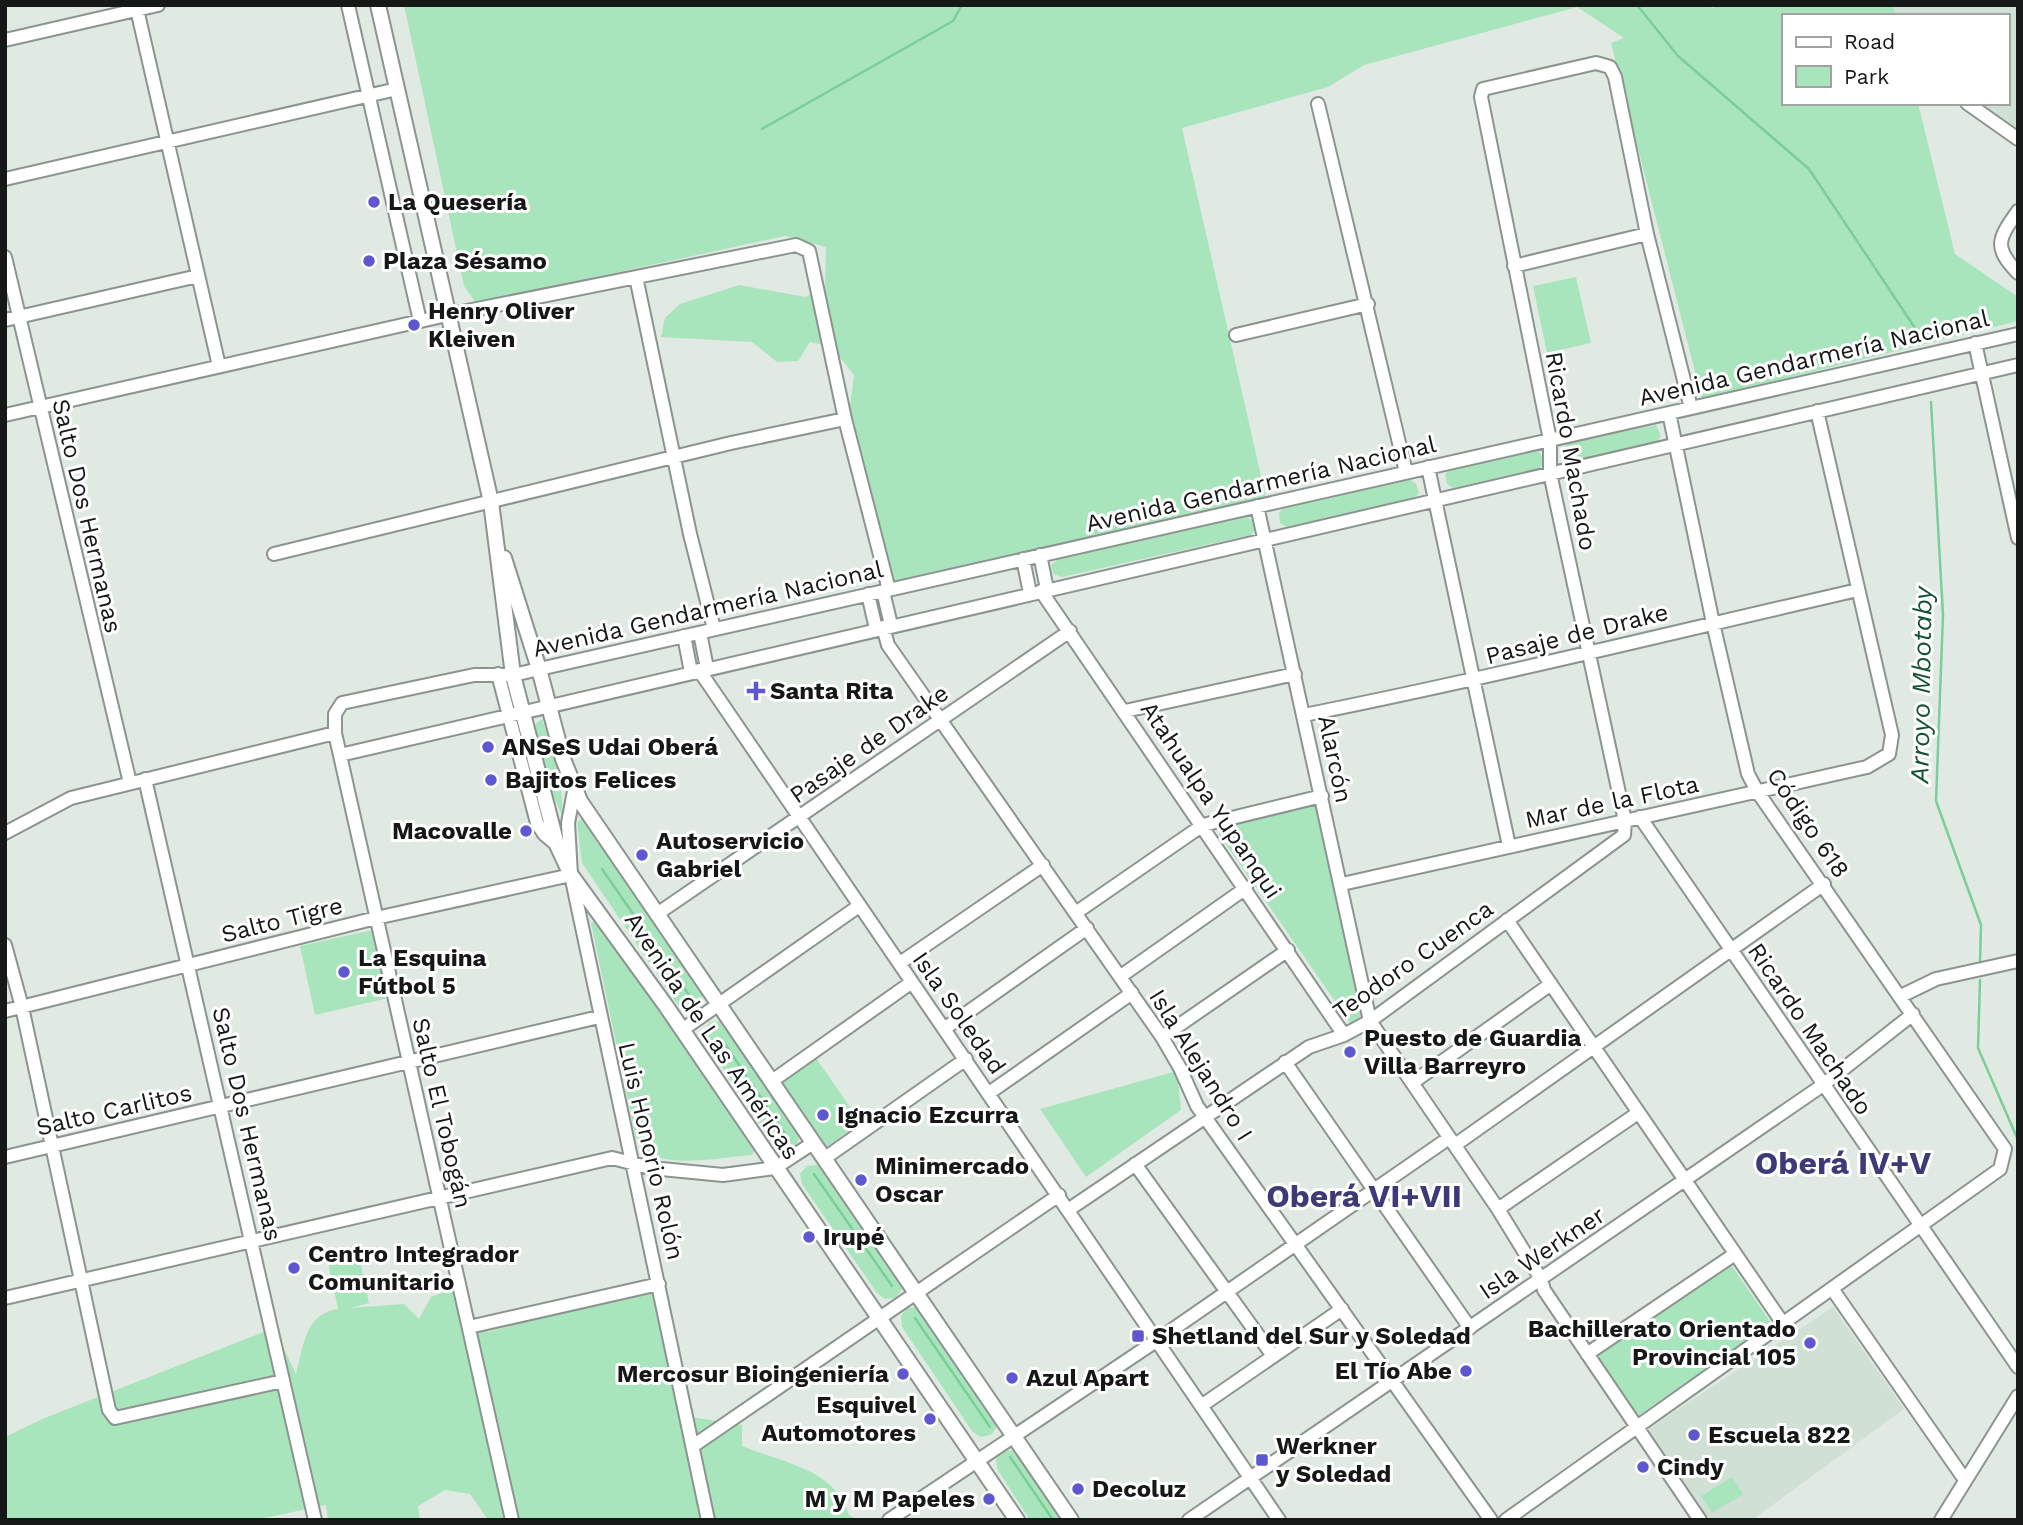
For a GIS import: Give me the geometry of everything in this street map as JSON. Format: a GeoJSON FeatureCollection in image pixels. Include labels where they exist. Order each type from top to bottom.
{"type":"FeatureCollection","features":[{"type":"Feature","properties":{"kind":"main road","name":"Avenida de Las Américas"},"geometry":{"type":"LineString","coordinates":[[378,5],[491,502],[513,675],[515,714],[557,845],[571,875],[682,1030],[1017,1520]]}},
{"type":"Feature","properties":{"kind":"main road","name":"Avenida de Las Américas"},"geometry":{"type":"LineString","coordinates":[[495,526],[540,669],[547,705],[574,791],[1015,1434],[1071,1520]]}},
{"type":"Feature","properties":{"kind":"street"},"geometry":{"type":"LineString","coordinates":[[5,40],[136,8],[159,5]]}},
{"type":"Feature","properties":{"kind":"street"},"geometry":{"type":"LineString","coordinates":[[348,5],[420,321]]}},
{"type":"Feature","properties":{"kind":"street"},"geometry":{"type":"LineString","coordinates":[[136,8],[219,366]]}},
{"type":"Feature","properties":{"kind":"street","name":"Ricardo Machado"},"geometry":{"type":"LineString","coordinates":[[1625,821],[1550,473],[1550,440],[1481,97],[1483,89],[1595,63],[1610,67],[1615,77],[1647,234]]}},
{"type":"Feature","properties":{"kind":"street"},"geometry":{"type":"LineString","coordinates":[[5,179],[397,89]]}},
{"type":"Feature","properties":{"kind":"street"},"geometry":{"type":"LineString","coordinates":[[1318,104],[1368,304],[1406,472]]}},
{"type":"Feature","properties":{"kind":"street"},"geometry":{"type":"LineString","coordinates":[[1970,105],[2018,139]]}},
{"type":"Feature","properties":{"kind":"street"},"geometry":{"type":"LineString","coordinates":[[2018,211],[2001,235],[2001,249],[2018,273]]}},
{"type":"Feature","properties":{"kind":"street"},"geometry":{"type":"LineString","coordinates":[[1514,266],[1647,234],[1691,408]]}},
{"type":"Feature","properties":{"kind":"street"},"geometry":{"type":"LineString","coordinates":[[5,415],[447,315],[796,244],[809,251],[886,590],[883,627]]}},
{"type":"Feature","properties":{"kind":"street","name":"Salto Dos Hermanas"},"geometry":{"type":"LineString","coordinates":[[5,257],[130,783]]}},
{"type":"Feature","properties":{"kind":"street"},"geometry":{"type":"LineString","coordinates":[[5,320],[198,276]]}},
{"type":"Feature","properties":{"kind":"street"},"geometry":{"type":"LineString","coordinates":[[636,276],[714,629]]}},
{"type":"Feature","properties":{"kind":"street"},"geometry":{"type":"LineString","coordinates":[[1236,335],[1368,304]]}},
{"type":"Feature","properties":{"kind":"street","name":"Avenida Gendarmería Nacional"},"geometry":{"type":"LineString","coordinates":[[335,714],[342,703],[474,675],[513,675],[2018,334]]}},
{"type":"Feature","properties":{"kind":"street"},"geometry":{"type":"LineString","coordinates":[[1975,343],[2018,538]]}},
{"type":"Feature","properties":{"kind":"street"},"geometry":{"type":"LineString","coordinates":[[340,755],[2018,365]]}},
{"type":"Feature","properties":{"kind":"street"},"geometry":{"type":"LineString","coordinates":[[1817,411],[1858,590]]}},
{"type":"Feature","properties":{"kind":"street","name":"Código 618"},"geometry":{"type":"LineString","coordinates":[[1669,413],[1713,624],[1748,774],[1756,791],[1824,884],[2005,1149],[2000,1169],[1920,1227]]}},
{"type":"Feature","properties":{"kind":"street"},"geometry":{"type":"LineString","coordinates":[[274,554],[674,457],[847,425]]}},
{"type":"Feature","properties":{"kind":"street"},"geometry":{"type":"LineString","coordinates":[[1428,467],[1509,846]]}},
{"type":"Feature","properties":{"kind":"street","name":"Alarcón"},"geometry":{"type":"LineString","coordinates":[[1257,506],[1370,1021]]}},
{"type":"Feature","properties":{"kind":"street"},"geometry":{"type":"LineString","coordinates":[[1039,591],[1040,555]]}},
{"type":"Feature","properties":{"kind":"street"},"geometry":{"type":"LineString","coordinates":[[1023,559],[1039,591]]}},
{"type":"Feature","properties":{"kind":"street","name":"Pasaje de Drake"},"geometry":{"type":"LineString","coordinates":[[1304,715],[1472,681],[1588,651],[1858,590]]}},
{"type":"Feature","properties":{"kind":"street","name":"Mar de la Flota"},"geometry":{"type":"LineString","coordinates":[[1342,884],[1867,766],[1889,754],[1892,734],[1858,590]]}},
{"type":"Feature","properties":{"kind":"street","name":"Atahualpa Yupanqui"},"geometry":{"type":"LineString","coordinates":[[1039,591],[1125,711],[1344,1035]]}},
{"type":"Feature","properties":{"kind":"street"},"geometry":{"type":"LineString","coordinates":[[868,594],[883,627]]}},
{"type":"Feature","properties":{"kind":"street","name":"Isla Alejandro I"},"geometry":{"type":"LineString","coordinates":[[883,627],[888,645],[1162,1037],[1205,1116],[1491,1520]]}},
{"type":"Feature","properties":{"kind":"street","name":"Pasaje de Drake"},"geometry":{"type":"LineString","coordinates":[[657,914],[1070,631]]}},
{"type":"Feature","properties":{"kind":"street"},"geometry":{"type":"LineString","coordinates":[[699,670],[700,632]]}},
{"type":"Feature","properties":{"kind":"street"},"geometry":{"type":"LineString","coordinates":[[684,636],[699,670]]}},
{"type":"Feature","properties":{"kind":"street","name":"Isla Soledad"},"geometry":{"type":"LineString","coordinates":[[699,670],[1279,1520]]}},
{"type":"Feature","properties":{"kind":"street"},"geometry":{"type":"LineString","coordinates":[[498,674],[515,714]]}},
{"type":"Feature","properties":{"kind":"street"},"geometry":{"type":"LineString","coordinates":[[1125,711],[1295,674]]}},
{"type":"Feature","properties":{"kind":"street","name":"Salto El Tobogán"},"geometry":{"type":"LineString","coordinates":[[335,714],[335,733],[512,1520]]}},
{"type":"Feature","properties":{"kind":"street"},"geometry":{"type":"LineString","coordinates":[[5,833],[71,798],[335,733]]}},
{"type":"Feature","properties":{"kind":"street","name":"Salto Dos Hermanas"},"geometry":{"type":"LineString","coordinates":[[145,779],[252,1242],[312,1519]]}},
{"type":"Feature","properties":{"kind":"street","name":"Luis Honorio Rolón"},"geometry":{"type":"LineString","coordinates":[[574,791],[569,804],[571,875],[599,1017],[708,1520]]}},
{"type":"Feature","properties":{"kind":"street"},"geometry":{"type":"LineString","coordinates":[[1077,912],[1203,825],[1322,796]]}},
{"type":"Feature","properties":{"kind":"street","name":"Ricardo Machado"},"geometry":{"type":"LineString","coordinates":[[1640,817],[2018,1367]]}},
{"type":"Feature","properties":{"kind":"street","name":"Teodoro Cuenca"},"geometry":{"type":"LineString","coordinates":[[1068,1210],[1308,1047],[1344,1035],[1370,1021],[1624,835],[1625,821]]}},
{"type":"Feature","properties":{"kind":"street"},"geometry":{"type":"LineString","coordinates":[[557,845],[570,856]]}},
{"type":"Feature","properties":{"kind":"street"},"geometry":{"type":"LineString","coordinates":[[900,963],[1043,865]]}},
{"type":"Feature","properties":{"kind":"street","name":"Salto Tigre"},"geometry":{"type":"LineString","coordinates":[[5,1011],[376,918],[571,875]]}},
{"type":"Feature","properties":{"kind":"street"},"geometry":{"type":"LineString","coordinates":[[889,1520],[1376,1189],[1595,1049],[1824,884]]}},
{"type":"Feature","properties":{"kind":"street"},"geometry":{"type":"LineString","coordinates":[[1121,976],[1246,888]]}},
{"type":"Feature","properties":{"kind":"street"},"geometry":{"type":"LineString","coordinates":[[682,1030],[859,906]]}},
{"type":"Feature","properties":{"kind":"street"},"geometry":{"type":"LineString","coordinates":[[1507,920],[1784,1325]]}},
{"type":"Feature","properties":{"kind":"street"},"geometry":{"type":"LineString","coordinates":[[944,1029],[1087,928]]}},
{"type":"Feature","properties":{"kind":"street"},"geometry":{"type":"LineString","coordinates":[[5,945],[22,1007],[109,1410],[115,1418],[283,1381]]}},
{"type":"Feature","properties":{"kind":"street"},"geometry":{"type":"LineString","coordinates":[[1162,1037],[1288,950]]}},
{"type":"Feature","properties":{"kind":"street"},"geometry":{"type":"LineString","coordinates":[[1900,996],[1936,979],[2018,961]]}},
{"type":"Feature","properties":{"kind":"street"},"geometry":{"type":"LineString","coordinates":[[772,1081],[912,982]]}},
{"type":"Feature","properties":{"kind":"street"},"geometry":{"type":"LineString","coordinates":[[1412,1083],[1551,984]]}},
{"type":"Feature","properties":{"kind":"street"},"geometry":{"type":"LineString","coordinates":[[989,1093],[1132,993]]}},
{"type":"Feature","properties":{"kind":"street","name":"Isla Werkner"},"geometry":{"type":"LineString","coordinates":[[1189,1520],[1823,1085],[1913,1014]]}},
{"type":"Feature","properties":{"kind":"street","name":"Salto Carlitos"},"geometry":{"type":"LineString","coordinates":[[5,1157],[599,1017]]}},
{"type":"Feature","properties":{"kind":"street"},"geometry":{"type":"LineString","coordinates":[[1370,1021],[1498,1209],[1541,1279],[1544,1290],[1700,1520]]}},
{"type":"Feature","properties":{"kind":"street"},"geometry":{"type":"LineString","coordinates":[[825,1158],[966,1059]]}},
{"type":"Feature","properties":{"kind":"street"},"geometry":{"type":"LineString","coordinates":[[1285,1062],[1376,1189],[1470,1328]]}},
{"type":"Feature","properties":{"kind":"street"},"geometry":{"type":"LineString","coordinates":[[1498,1209],[1639,1113]]}},
{"type":"Feature","properties":{"kind":"street"},"geometry":{"type":"LineString","coordinates":[[5,1297],[612,1158],[701,1174],[775,1168],[813,1143]]}},
{"type":"Feature","properties":{"kind":"street"},"geometry":{"type":"LineString","coordinates":[[1135,1164],[1273,1356]]}},
{"type":"Feature","properties":{"kind":"street"},"geometry":{"type":"LineString","coordinates":[[693,1446],[1059,1195]]}},
{"type":"Feature","properties":{"kind":"street"},"geometry":{"type":"LineString","coordinates":[[1506,1520],[1920,1227]]}},
{"type":"Feature","properties":{"kind":"street"},"geometry":{"type":"LineString","coordinates":[[1587,1354],[1735,1254]]}},
{"type":"Feature","properties":{"kind":"street"},"geometry":{"type":"LineString","coordinates":[[469,1327],[659,1284]]}},
{"type":"Feature","properties":{"kind":"street"},"geometry":{"type":"LineString","coordinates":[[1833,1290],[1965,1480]]}},
{"type":"Feature","properties":{"kind":"street"},"geometry":{"type":"LineString","coordinates":[[1201,1406],[1342,1309]]}},
{"type":"Feature","properties":{"kind":"street"},"geometry":{"type":"LineString","coordinates":[[1941,1520],[2018,1396]]}},
{"type":"Feature","properties":{"kind":"shaded area"},"geometry":{"type":"Polygon","coordinates":[[[1893,5],[2018,5],[2018,142],[1960,105],[2009,105],[2009,14],[1895,14],[1893,5]]]}},
{"type":"Feature","properties":{"kind":"shaded area"},"geometry":{"type":"Polygon","coordinates":[[[1833,1307],[1904,1409],[1752,1520],[1710,1520],[1648,1429],[1833,1307]]]}},
{"type":"Feature","properties":{"kind":"green space"},"geometry":{"type":"Polygon","coordinates":[[[404,5],[1710,5],[1712,8],[1720,5],[1893,5],[1895,14],[1782,14],[1782,105],[1918,105],[1955,254],[2018,297],[2018,321],[1702,399],[1611,43],[1624,38],[1577,7],[1364,65],[1328,87],[1182,128],[1266,498],[894,591],[850,407],[854,375],[832,347],[810,342],[798,361],[777,362],[752,342],[661,337],[665,318],[680,304],[739,285],[806,297],[825,285],[826,247],[785,236],[476,303],[464,286],[404,5]]]}},
{"type":"Feature","properties":{"kind":"green space"},"geometry":{"type":"Polygon","coordinates":[[[1576,277],[1591,343],[1547,353],[1533,286],[1576,277]]]}},
{"type":"Feature","properties":{"kind":"green space"},"geometry":{"type":"Polygon","coordinates":[[[1656,425],[1661,436],[1656,443],[1570,462],[1564,458],[1563,449],[1567,444],[1656,425]]]}},
{"type":"Feature","properties":{"kind":"green space"},"geometry":{"type":"Polygon","coordinates":[[[1539,451],[1544,462],[1539,469],[1453,488],[1447,484],[1445,474],[1450,470],[1539,451]]]}},
{"type":"Feature","properties":{"kind":"green space"},"geometry":{"type":"Polygon","coordinates":[[[1409,479],[1416,484],[1419,493],[1414,498],[1286,527],[1280,523],[1279,513],[1283,508],[1409,479]]]}},
{"type":"Feature","properties":{"kind":"green space"},"geometry":{"type":"Polygon","coordinates":[[[1245,516],[1253,521],[1255,530],[1251,535],[1062,577],[1053,574],[1051,565],[1059,559],[1245,516]]]}},
{"type":"Feature","properties":{"kind":"green space"},"geometry":{"type":"Polygon","coordinates":[[[542,719],[560,775],[563,818],[553,795],[534,725],[542,719]]]}},
{"type":"Feature","properties":{"kind":"green space"},"geometry":{"type":"Polygon","coordinates":[[[1317,802],[1365,1014],[1350,1023],[1219,834],[1221,823],[1317,802]]]}},
{"type":"Feature","properties":{"kind":"green space"},"geometry":{"type":"Polygon","coordinates":[[[584,818],[598,844],[606,850],[701,990],[703,1001],[697,1010],[686,1011],[678,1005],[582,863],[577,822],[584,818]]]}},
{"type":"Feature","properties":{"kind":"green space"},"geometry":{"type":"Polygon","coordinates":[[[598,918],[755,1149],[752,1155],[680,1161],[652,1155],[641,1148],[635,1134],[591,923],[598,918]]]}},
{"type":"Feature","properties":{"kind":"green space","name":"La Esquina Fútbol 5"},"geometry":{"type":"Polygon","coordinates":[[[373,930],[388,998],[315,1015],[300,946],[373,930]]]}},
{"type":"Feature","properties":{"kind":"green space"},"geometry":{"type":"Polygon","coordinates":[[[720,1021],[728,1027],[797,1130],[799,1140],[793,1149],[783,1151],[774,1145],[704,1040],[703,1030],[710,1022],[720,1021]]]}},
{"type":"Feature","properties":{"kind":"green space"},"geometry":{"type":"Polygon","coordinates":[[[816,1058],[861,1123],[823,1149],[779,1083],[816,1058]]]}},
{"type":"Feature","properties":{"kind":"green space"},"geometry":{"type":"Polygon","coordinates":[[[1177,1071],[1181,1110],[1086,1177],[1040,1109],[1177,1071]]]}},
{"type":"Feature","properties":{"kind":"green space"},"geometry":{"type":"Polygon","coordinates":[[[817,1165],[825,1171],[900,1278],[902,1289],[896,1298],[885,1299],[877,1293],[802,1184],[800,1174],[807,1166],[817,1165]]]}},
{"type":"Feature","properties":{"kind":"green space"},"geometry":{"type":"Polygon","coordinates":[[[357,1246],[369,1303],[350,1308],[404,1304],[419,1319],[431,1297],[452,1289],[488,1332],[659,1288],[691,1417],[742,1425],[742,1446],[820,1477],[842,1499],[849,1515],[858,1520],[488,1520],[470,1494],[445,1490],[418,1506],[420,1520],[328,1520],[326,1505],[255,1520],[5,1520],[5,1437],[42,1419],[274,1328],[296,1374],[312,1324],[318,1317],[338,1309],[326,1253],[357,1246]]]}},
{"type":"Feature","properties":{"kind":"green space"},"geometry":{"type":"Polygon","coordinates":[[[1730,1263],[1771,1323],[1638,1416],[1596,1357],[1730,1263]]]}},
{"type":"Feature","properties":{"kind":"green space"},"geometry":{"type":"Polygon","coordinates":[[[918,1307],[995,1416],[997,1427],[991,1435],[980,1437],[972,1431],[902,1327],[901,1316],[907,1308],[918,1307]]]}},
{"type":"Feature","properties":{"kind":"green space"},"geometry":{"type":"Polygon","coordinates":[[[1013,1450],[1063,1520],[1030,1520],[997,1469],[996,1459],[1002,1451],[1013,1450]]]}},
{"type":"Feature","properties":{"kind":"green space"},"geometry":{"type":"Polygon","coordinates":[[[1732,1477],[1743,1494],[1712,1513],[1701,1496],[1732,1477]]]}},
{"type":"Feature","properties":{"kind":"waterway","name":"Arroyo Mbotaby"},"geometry":{"type":"LineString","coordinates":[[762,129],[953,21],[962,5]]}},
{"type":"Feature","properties":{"kind":"waterway","name":"Arroyo Mbotaby"},"geometry":{"type":"LineString","coordinates":[[1637,5],[1678,56],[1809,169],[1919,334]]}},
{"type":"Feature","properties":{"kind":"waterway","name":"Arroyo Mbotaby"},"geometry":{"type":"LineString","coordinates":[[1931,402],[1943,615],[1936,801],[1981,925],[1980,961]]}},
{"type":"Feature","properties":{"kind":"waterway"},"geometry":{"type":"LineString","coordinates":[[602,869],[689,995]]}},
{"type":"Feature","properties":{"kind":"waterway","name":"Arroyo Mbotaby"},"geometry":{"type":"LineString","coordinates":[[1980,980],[1978,1048],[2018,1140]]}},
{"type":"Feature","properties":{"kind":"waterway"},"geometry":{"type":"LineString","coordinates":[[721,1038],[790,1141]]}},
{"type":"Feature","properties":{"kind":"waterway"},"geometry":{"type":"LineString","coordinates":[[814,1174],[892,1286]]}},
{"type":"Feature","properties":{"kind":"waterway"},"geometry":{"type":"LineString","coordinates":[[915,1318],[990,1427]]}},
{"type":"Feature","properties":{"kind":"waterway"},"geometry":{"type":"LineString","coordinates":[[1010,1457],[1053,1520]]}},
{"type":"Feature","properties":{"kind":"place","name":"La Quesería"},"geometry":{"type":"Point","coordinates":[374,202]}},
{"type":"Feature","properties":{"kind":"place","name":"Plaza Sésamo"},"geometry":{"type":"Point","coordinates":[369,261]}},
{"type":"Feature","properties":{"kind":"place","name":"Henry Oliver Kleiven"},"geometry":{"type":"Point","coordinates":[414,325]}},
{"type":"Feature","properties":{"kind":"place","name":"Santa Rita"},"geometry":{"type":"Point","coordinates":[756,691]}},
{"type":"Feature","properties":{"kind":"place","name":"ANSeS Udai Oberá"},"geometry":{"type":"Point","coordinates":[488,747]}},
{"type":"Feature","properties":{"kind":"place","name":"Bajitos Felices"},"geometry":{"type":"Point","coordinates":[491,780]}},
{"type":"Feature","properties":{"kind":"place","name":"Macovalle"},"geometry":{"type":"Point","coordinates":[526,831]}},
{"type":"Feature","properties":{"kind":"place","name":"Autoservicio Gabriel"},"geometry":{"type":"Point","coordinates":[642,855]}},
{"type":"Feature","properties":{"kind":"place","name":"La Esquina Fútbol 5"},"geometry":{"type":"Point","coordinates":[344,972]}},
{"type":"Feature","properties":{"kind":"place","name":"Puesto de Guardia Villa Barreyro"},"geometry":{"type":"Point","coordinates":[1350,1052]}},
{"type":"Feature","properties":{"kind":"place","name":"Ignacio Ezcurra"},"geometry":{"type":"Point","coordinates":[823,1115]}},
{"type":"Feature","properties":{"kind":"place","name":"Minimercado Oscar"},"geometry":{"type":"Point","coordinates":[861,1180]}},
{"type":"Feature","properties":{"kind":"place","name":"Irupé"},"geometry":{"type":"Point","coordinates":[809,1237]}},
{"type":"Feature","properties":{"kind":"place","name":"Centro Integrador Comunitario"},"geometry":{"type":"Point","coordinates":[294,1268]}},
{"type":"Feature","properties":{"kind":"place","name":"Shetland del Sur y Soledad"},"geometry":{"type":"Point","coordinates":[1138,1336]}},
{"type":"Feature","properties":{"kind":"place","name":"Bachillerato Orientado Provincial 105"},"geometry":{"type":"Point","coordinates":[1810,1343]}},
{"type":"Feature","properties":{"kind":"place","name":"El Tío Abe"},"geometry":{"type":"Point","coordinates":[1466,1371]}},
{"type":"Feature","properties":{"kind":"place","name":"Mercosur Bioingeniería"},"geometry":{"type":"Point","coordinates":[903,1374]}},
{"type":"Feature","properties":{"kind":"place","name":"Azul Apart"},"geometry":{"type":"Point","coordinates":[1012,1378]}},
{"type":"Feature","properties":{"kind":"place","name":"Esquivel Automotores"},"geometry":{"type":"Point","coordinates":[930,1419]}},
{"type":"Feature","properties":{"kind":"place","name":"Escuela 822"},"geometry":{"type":"Point","coordinates":[1694,1435]}},
{"type":"Feature","properties":{"kind":"place","name":"Werkner y Soledad"},"geometry":{"type":"Point","coordinates":[1262,1460]}},
{"type":"Feature","properties":{"kind":"place","name":"Cindy"},"geometry":{"type":"Point","coordinates":[1643,1467]}},
{"type":"Feature","properties":{"kind":"place","name":"Decoluz"},"geometry":{"type":"Point","coordinates":[1078,1489]}},
{"type":"Feature","properties":{"kind":"place","name":"M y M Papeles"},"geometry":{"type":"Point","coordinates":[989,1499]}},
{"type":"Feature","properties":{"kind":"district","name":"Oberá IV+V"},"geometry":{"type":"Point","coordinates":[1843,1163]}},
{"type":"Feature","properties":{"kind":"district","name":"Oberá VI+VII"},"geometry":{"type":"Point","coordinates":[1364,1196]}}]}
